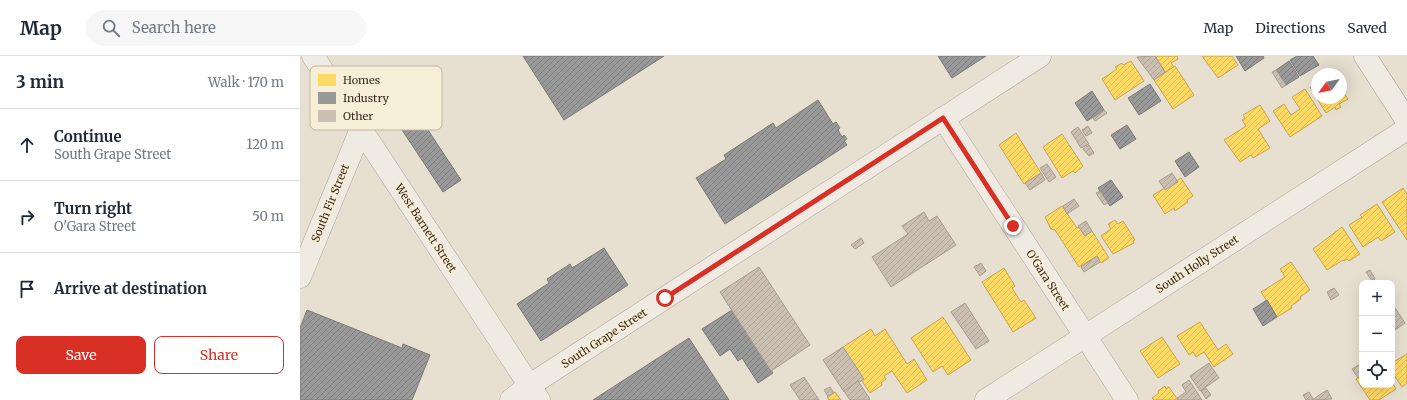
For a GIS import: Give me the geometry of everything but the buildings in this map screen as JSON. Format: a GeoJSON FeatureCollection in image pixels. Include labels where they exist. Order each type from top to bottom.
{"type":"FeatureCollection","features":[{"type":"Feature","properties":{"kind":"street","name":"West Barnett Street"},"geometry":{"type":"LineString","coordinates":[[313,56],[320,66]]}},
{"type":"Feature","properties":{"kind":"street","name":"South Grape Street"},"geometry":{"type":"LineString","coordinates":[[511,400],[535,393],[943,118],[1040,56]]}},
{"type":"Feature","properties":{"kind":"street"},"geometry":{"type":"LineString","coordinates":[[1365,56],[1407,121]]}},
{"type":"Feature","properties":{"kind":"street","name":"O'Gara Street"},"geometry":{"type":"LineString","coordinates":[[943,118],[1127,400]]}},
{"type":"Feature","properties":{"kind":"street","name":"South Holly Street"},"geometry":{"type":"LineString","coordinates":[[986,400],[1407,129]]}},
{"type":"Feature","properties":{"kind":"street","name":"South Fir Street"},"geometry":{"type":"LineString","coordinates":[[300,277],[361,130]]}},
{"type":"Feature","properties":{"kind":"street","name":"West Barnett Street"},"geometry":{"type":"LineString","coordinates":[[362,130],[535,393]]}},
{"type":"Feature","properties":{"kind":"route"},"geometry":{"type":"LineString","coordinates":[[665,298],[943,118],[1013,226]]}}]}
